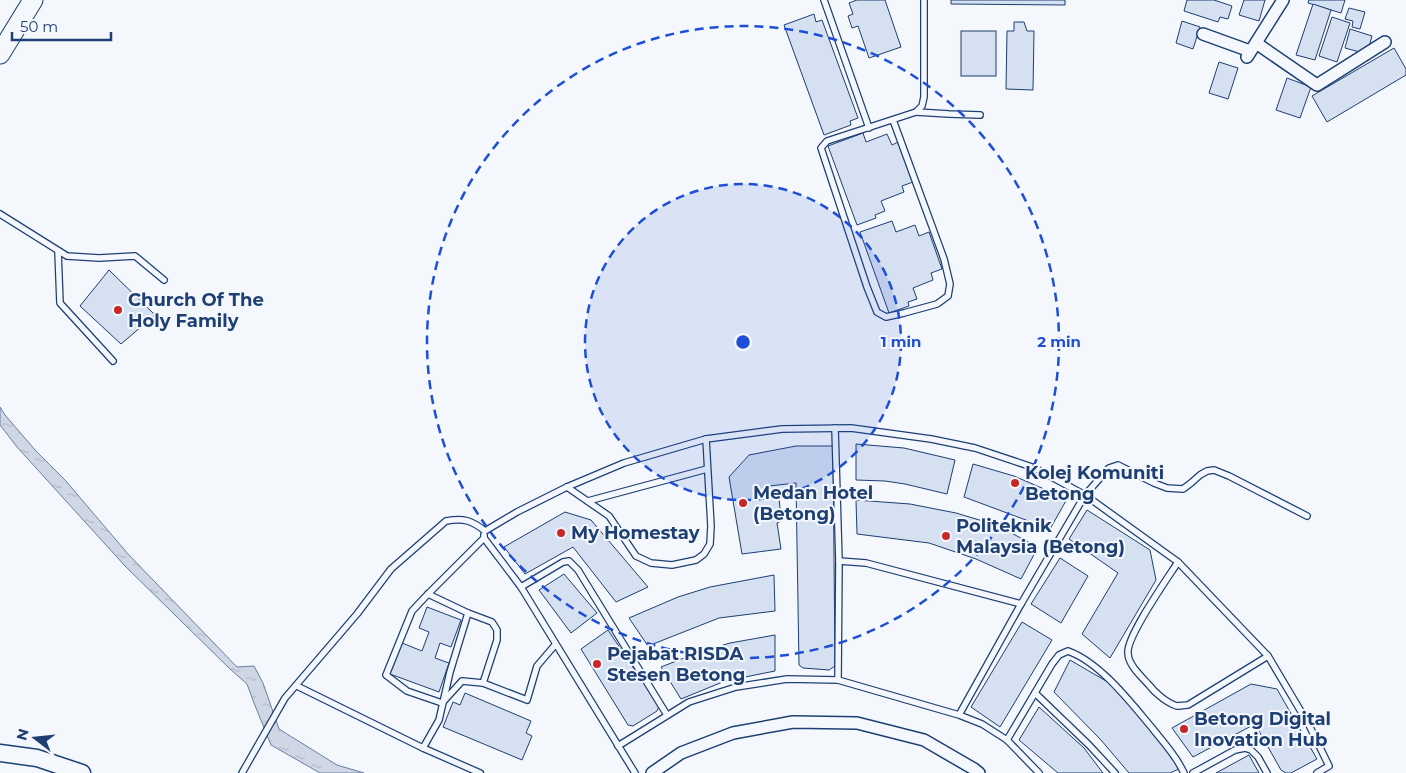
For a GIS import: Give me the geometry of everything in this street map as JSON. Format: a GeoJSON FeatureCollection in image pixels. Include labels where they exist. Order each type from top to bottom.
{"type":"FeatureCollection","features":[{"type":"Feature","properties":{"kind":"main road"},"geometry":{"type":"LineString","coordinates":[[0,54],[33,0]]}},
{"type":"Feature","properties":{"kind":"street"},"geometry":{"type":"LineString","coordinates":[[1251,50],[1283,0]]}},
{"type":"Feature","properties":{"kind":"street"},"geometry":{"type":"LineString","coordinates":[[1203,34],[1251,50],[1317,85],[1385,42]]}},
{"type":"Feature","properties":{"kind":"street"},"geometry":{"type":"LineString","coordinates":[[652,773],[682,753],[733,733],[793,722],[857,723],[924,740],[974,768],[979,773]]}},
{"type":"Feature","properties":{"kind":"street"},"geometry":{"type":"LineString","coordinates":[[0,753],[37,758],[82,773]]}},
{"type":"Feature","properties":{"kind":"lane"},"geometry":{"type":"LineString","coordinates":[[824,0],[869,128]]}},
{"type":"Feature","properties":{"kind":"lane"},"geometry":{"type":"LineString","coordinates":[[916,112],[922,106],[924,98],[924,0]]}},
{"type":"Feature","properties":{"kind":"lane"},"geometry":{"type":"LineString","coordinates":[[893,120],[944,258],[950,284],[948,296],[937,304],[886,316],[876,312],[821,148],[827,142],[916,112],[980,115]]}},
{"type":"Feature","properties":{"kind":"lane"},"geometry":{"type":"LineString","coordinates":[[0,214],[68,256],[99,258],[136,256],[164,280]]}},
{"type":"Feature","properties":{"kind":"lane"},"geometry":{"type":"LineString","coordinates":[[58,251],[60,303],[113,361]]}},
{"type":"Feature","properties":{"kind":"lane"},"geometry":{"type":"LineString","coordinates":[[835,428],[839,561],[838,680]]}},
{"type":"Feature","properties":{"kind":"lane"},"geometry":{"type":"LineString","coordinates":[[485,531],[517,512],[567,487],[624,463],[706,439],[782,429],[851,428],[931,439],[975,448],[1035,468],[1085,495],[1178,562],[1268,656],[1309,725],[1329,766],[1318,773]]}},
{"type":"Feature","properties":{"kind":"lane"},"geometry":{"type":"LineString","coordinates":[[567,487],[609,516],[636,556],[651,563],[672,565],[696,560],[704,554],[710,544],[711,526],[706,439]]}},
{"type":"Feature","properties":{"kind":"lane"},"geometry":{"type":"LineString","coordinates":[[959,715],[1020,604],[1085,495],[1109,468],[1118,466],[1167,488],[1183,489],[1200,474],[1214,470],[1307,516]]}},
{"type":"Feature","properties":{"kind":"lane"},"geometry":{"type":"LineString","coordinates":[[588,501],[708,469]]}},
{"type":"Feature","properties":{"kind":"lane"},"geometry":{"type":"LineString","coordinates":[[242,773],[286,698],[391,569],[446,521],[458,519],[473,522],[485,531]]}},
{"type":"Feature","properties":{"kind":"lane"},"geometry":{"type":"LineString","coordinates":[[442,703],[407,691],[386,675],[412,611],[484,538],[485,531]]}},
{"type":"Feature","properties":{"kind":"lane"},"geometry":{"type":"LineString","coordinates":[[484,538],[521,588],[635,773]]}},
{"type":"Feature","properties":{"kind":"lane"},"geometry":{"type":"LineString","coordinates":[[521,588],[563,562],[569,561],[573,564],[667,715]]}},
{"type":"Feature","properties":{"kind":"lane"},"geometry":{"type":"LineString","coordinates":[[839,561],[866,563],[1020,604]]}},
{"type":"Feature","properties":{"kind":"lane"},"geometry":{"type":"LineString","coordinates":[[1178,562],[1129,643],[1127,654],[1132,664],[1151,689],[1165,700],[1177,706],[1188,705],[1268,656]]}},
{"type":"Feature","properties":{"kind":"lane"},"geometry":{"type":"LineString","coordinates":[[428,594],[492,622],[497,630],[497,640],[483,683]]}},
{"type":"Feature","properties":{"kind":"lane"},"geometry":{"type":"LineString","coordinates":[[423,748],[439,720],[450,672],[468,613]]}},
{"type":"Feature","properties":{"kind":"lane"},"geometry":{"type":"LineString","coordinates":[[442,703],[462,681],[483,683],[527,700],[537,666],[555,645]]}},
{"type":"Feature","properties":{"kind":"lane"},"geometry":{"type":"LineString","coordinates":[[1007,740],[1052,664],[1059,655],[1068,651],[1079,655],[1111,681],[1132,703],[1174,756],[1184,773]]}},
{"type":"Feature","properties":{"kind":"lane"},"geometry":{"type":"LineString","coordinates":[[618,746],[688,702],[736,687],[787,679],[838,680],[959,715],[982,724],[1007,740],[1039,773]]}},
{"type":"Feature","properties":{"kind":"lane"},"geometry":{"type":"LineString","coordinates":[[297,686],[423,748],[480,773]]}},
{"type":"Feature","properties":{"kind":"lane"},"geometry":{"type":"LineString","coordinates":[[1035,693],[1115,773]]}},
{"type":"Feature","properties":{"kind":"lane"},"geometry":{"type":"LineString","coordinates":[[1193,773],[1235,750],[1245,748],[1251,750],[1258,757],[1267,773]]}},
{"type":"Feature","properties":{"kind":"water"},"geometry":{"type":"Polygon","coordinates":[[[0,407],[36,451],[65,480],[128,554],[237,667],[254,666],[263,683],[279,729],[337,765],[364,773],[320,773],[271,745],[247,684],[125,566],[17,447],[0,425],[0,407]]]}},
{"type":"Feature","properties":{"kind":"building"},"geometry":{"type":"Polygon","coordinates":[[[857,0],[885,0],[901,47],[869,58],[858,26],[852,28],[848,16],[853,14],[849,3],[857,0]]]}},
{"type":"Feature","properties":{"kind":"building"},"geometry":{"type":"Polygon","coordinates":[[[951,0],[1065,0],[1065,5],[951,4],[951,0]]]}},
{"type":"Feature","properties":{"kind":"building"},"geometry":{"type":"Polygon","coordinates":[[[1187,0],[1214,0],[1232,6],[1228,19],[1220,17],[1218,22],[1184,11],[1187,0]]]}},
{"type":"Feature","properties":{"kind":"building"},"geometry":{"type":"Polygon","coordinates":[[[1244,0],[1265,0],[1259,21],[1239,15],[1244,0]]]}},
{"type":"Feature","properties":{"kind":"building"},"geometry":{"type":"Polygon","coordinates":[[[1309,0],[1345,0],[1341,13],[1308,3],[1309,0]]]}},
{"type":"Feature","properties":{"kind":"building"},"geometry":{"type":"Polygon","coordinates":[[[1313,4],[1331,10],[1315,60],[1296,55],[1313,4]]]}},
{"type":"Feature","properties":{"kind":"building"},"geometry":{"type":"Polygon","coordinates":[[[1349,8],[1365,12],[1360,29],[1352,27],[1353,21],[1345,19],[1349,8]]]}},
{"type":"Feature","properties":{"kind":"building"},"geometry":{"type":"Polygon","coordinates":[[[814,14],[816,22],[822,20],[858,118],[850,121],[851,125],[824,135],[784,25],[814,14]]]}},
{"type":"Feature","properties":{"kind":"building"},"geometry":{"type":"Polygon","coordinates":[[[1332,17],[1350,23],[1337,62],[1319,56],[1332,17]]]}},
{"type":"Feature","properties":{"kind":"building"},"geometry":{"type":"Polygon","coordinates":[[[1182,21],[1200,27],[1193,49],[1176,43],[1182,21]]]}},
{"type":"Feature","properties":{"kind":"building"},"geometry":{"type":"Polygon","coordinates":[[[1014,22],[1024,22],[1027,31],[1034,31],[1033,90],[1006,89],[1007,31],[1014,31],[1014,22]]]}},
{"type":"Feature","properties":{"kind":"building"},"geometry":{"type":"Polygon","coordinates":[[[1350,29],[1372,36],[1367,54],[1345,48],[1350,29]]]}},
{"type":"Feature","properties":{"kind":"building"},"geometry":{"type":"Polygon","coordinates":[[[961,31],[996,31],[996,76],[961,76],[961,31]]]}},
{"type":"Feature","properties":{"kind":"building"},"geometry":{"type":"Polygon","coordinates":[[[1394,48],[1406,69],[1406,75],[1327,122],[1312,96],[1394,48]]]}},
{"type":"Feature","properties":{"kind":"building"},"geometry":{"type":"Polygon","coordinates":[[[1219,62],[1238,68],[1228,99],[1209,93],[1219,62]]]}},
{"type":"Feature","properties":{"kind":"building"},"geometry":{"type":"Polygon","coordinates":[[[1287,78],[1311,87],[1300,118],[1276,110],[1287,78]]]}},
{"type":"Feature","properties":{"kind":"building"},"geometry":{"type":"Polygon","coordinates":[[[863,133],[866,142],[887,134],[892,145],[898,142],[913,182],[902,186],[904,192],[881,201],[885,211],[875,215],[876,218],[857,225],[828,146],[863,133]]]}},
{"type":"Feature","properties":{"kind":"building"},"geometry":{"type":"Polygon","coordinates":[[[892,221],[896,232],[915,225],[919,236],[929,232],[942,269],[931,273],[933,280],[913,288],[917,299],[908,302],[909,306],[889,313],[860,232],[892,221]]]}},
{"type":"Feature","properties":{"kind":"building","name":"Church Of The Holy Family"},"geometry":{"type":"Polygon","coordinates":[[[109,270],[155,315],[121,344],[80,306],[109,270]]]}},
{"type":"Feature","properties":{"kind":"building"},"geometry":{"type":"Polygon","coordinates":[[[856,444],[904,448],[955,460],[947,494],[905,484],[856,480],[856,444]]]}},
{"type":"Feature","properties":{"kind":"building"},"geometry":{"type":"Polygon","coordinates":[[[796,446],[833,446],[835,666],[829,670],[803,668],[799,665],[796,483],[769,486],[771,498],[779,497],[781,521],[777,523],[781,549],[742,554],[729,477],[749,455],[796,446]]]}},
{"type":"Feature","properties":{"kind":"building"},"geometry":{"type":"Polygon","coordinates":[[[973,464],[1014,476],[1067,499],[1050,529],[964,497],[973,464]]]}},
{"type":"Feature","properties":{"kind":"building"},"geometry":{"type":"Polygon","coordinates":[[[856,500],[910,504],[956,513],[996,525],[1038,547],[1021,579],[976,559],[929,543],[857,534],[856,500]]]}},
{"type":"Feature","properties":{"kind":"building"},"geometry":{"type":"Polygon","coordinates":[[[1087,510],[1150,550],[1156,580],[1110,658],[1082,634],[1118,573],[1069,539],[1087,510]]]}},
{"type":"Feature","properties":{"kind":"building"},"geometry":{"type":"Polygon","coordinates":[[[565,512],[591,520],[648,587],[616,602],[573,547],[525,574],[504,547],[565,512]]]}},
{"type":"Feature","properties":{"kind":"building"},"geometry":{"type":"Polygon","coordinates":[[[1060,558],[1088,576],[1061,623],[1031,604],[1060,558]]]}},
{"type":"Feature","properties":{"kind":"building"},"geometry":{"type":"Polygon","coordinates":[[[564,574],[597,613],[571,633],[539,590],[564,574]]]}},
{"type":"Feature","properties":{"kind":"building"},"geometry":{"type":"Polygon","coordinates":[[[774,575],[775,611],[719,618],[648,646],[629,618],[678,597],[710,587],[774,575]]]}},
{"type":"Feature","properties":{"kind":"building"},"geometry":{"type":"Polygon","coordinates":[[[427,607],[461,620],[451,647],[440,643],[435,658],[449,663],[439,692],[390,674],[402,643],[422,651],[429,632],[419,628],[427,607]]]}},
{"type":"Feature","properties":{"kind":"building"},"geometry":{"type":"Polygon","coordinates":[[[1022,622],[1052,640],[1000,727],[971,707],[1022,622]]]}},
{"type":"Feature","properties":{"kind":"building"},"geometry":{"type":"Polygon","coordinates":[[[608,630],[659,706],[657,711],[633,726],[628,725],[581,649],[608,630]]]}},
{"type":"Feature","properties":{"kind":"building"},"geometry":{"type":"Polygon","coordinates":[[[775,635],[775,671],[725,681],[681,699],[661,667],[730,643],[775,635]]]}},
{"type":"Feature","properties":{"kind":"building"},"geometry":{"type":"Polygon","coordinates":[[[1070,660],[1118,688],[1181,768],[1170,773],[1129,773],[1101,740],[1054,692],[1070,660]]]}},
{"type":"Feature","properties":{"kind":"building"},"geometry":{"type":"Polygon","coordinates":[[[1251,684],[1277,689],[1317,759],[1291,773],[1286,773],[1281,770],[1255,724],[1193,757],[1172,728],[1251,684]]]}},
{"type":"Feature","properties":{"kind":"building"},"geometry":{"type":"Polygon","coordinates":[[[465,693],[531,721],[526,733],[532,736],[522,760],[443,727],[453,702],[460,705],[465,693]]]}},
{"type":"Feature","properties":{"kind":"building"},"geometry":{"type":"Polygon","coordinates":[[[1039,707],[1084,748],[1103,773],[1058,773],[1019,740],[1039,707]]]}},
{"type":"Feature","properties":{"kind":"building"},"geometry":{"type":"Polygon","coordinates":[[[1249,755],[1259,773],[1216,773],[1249,755]]]}},
{"type":"Feature","properties":{"kind":"place","name":"Church Of The Holy Family"},"geometry":{"type":"Point","coordinates":[118,310]}},
{"type":"Feature","properties":{"kind":"place","name":"Kolej Komuniti Betong"},"geometry":{"type":"Point","coordinates":[1015,483]}},
{"type":"Feature","properties":{"kind":"place","name":"Medan Hotel (Betong)"},"geometry":{"type":"Point","coordinates":[743,503]}},
{"type":"Feature","properties":{"kind":"place","name":"My Homestay"},"geometry":{"type":"Point","coordinates":[561,533]}},
{"type":"Feature","properties":{"kind":"place","name":"Politeknik Malaysia (Betong)"},"geometry":{"type":"Point","coordinates":[946,536]}},
{"type":"Feature","properties":{"kind":"place","name":"Pejabat RISDA Stesen Betong"},"geometry":{"type":"Point","coordinates":[597,664]}},
{"type":"Feature","properties":{"kind":"place","name":"Betong Digital Inovation Hub"},"geometry":{"type":"Point","coordinates":[1184,729]}}]}
